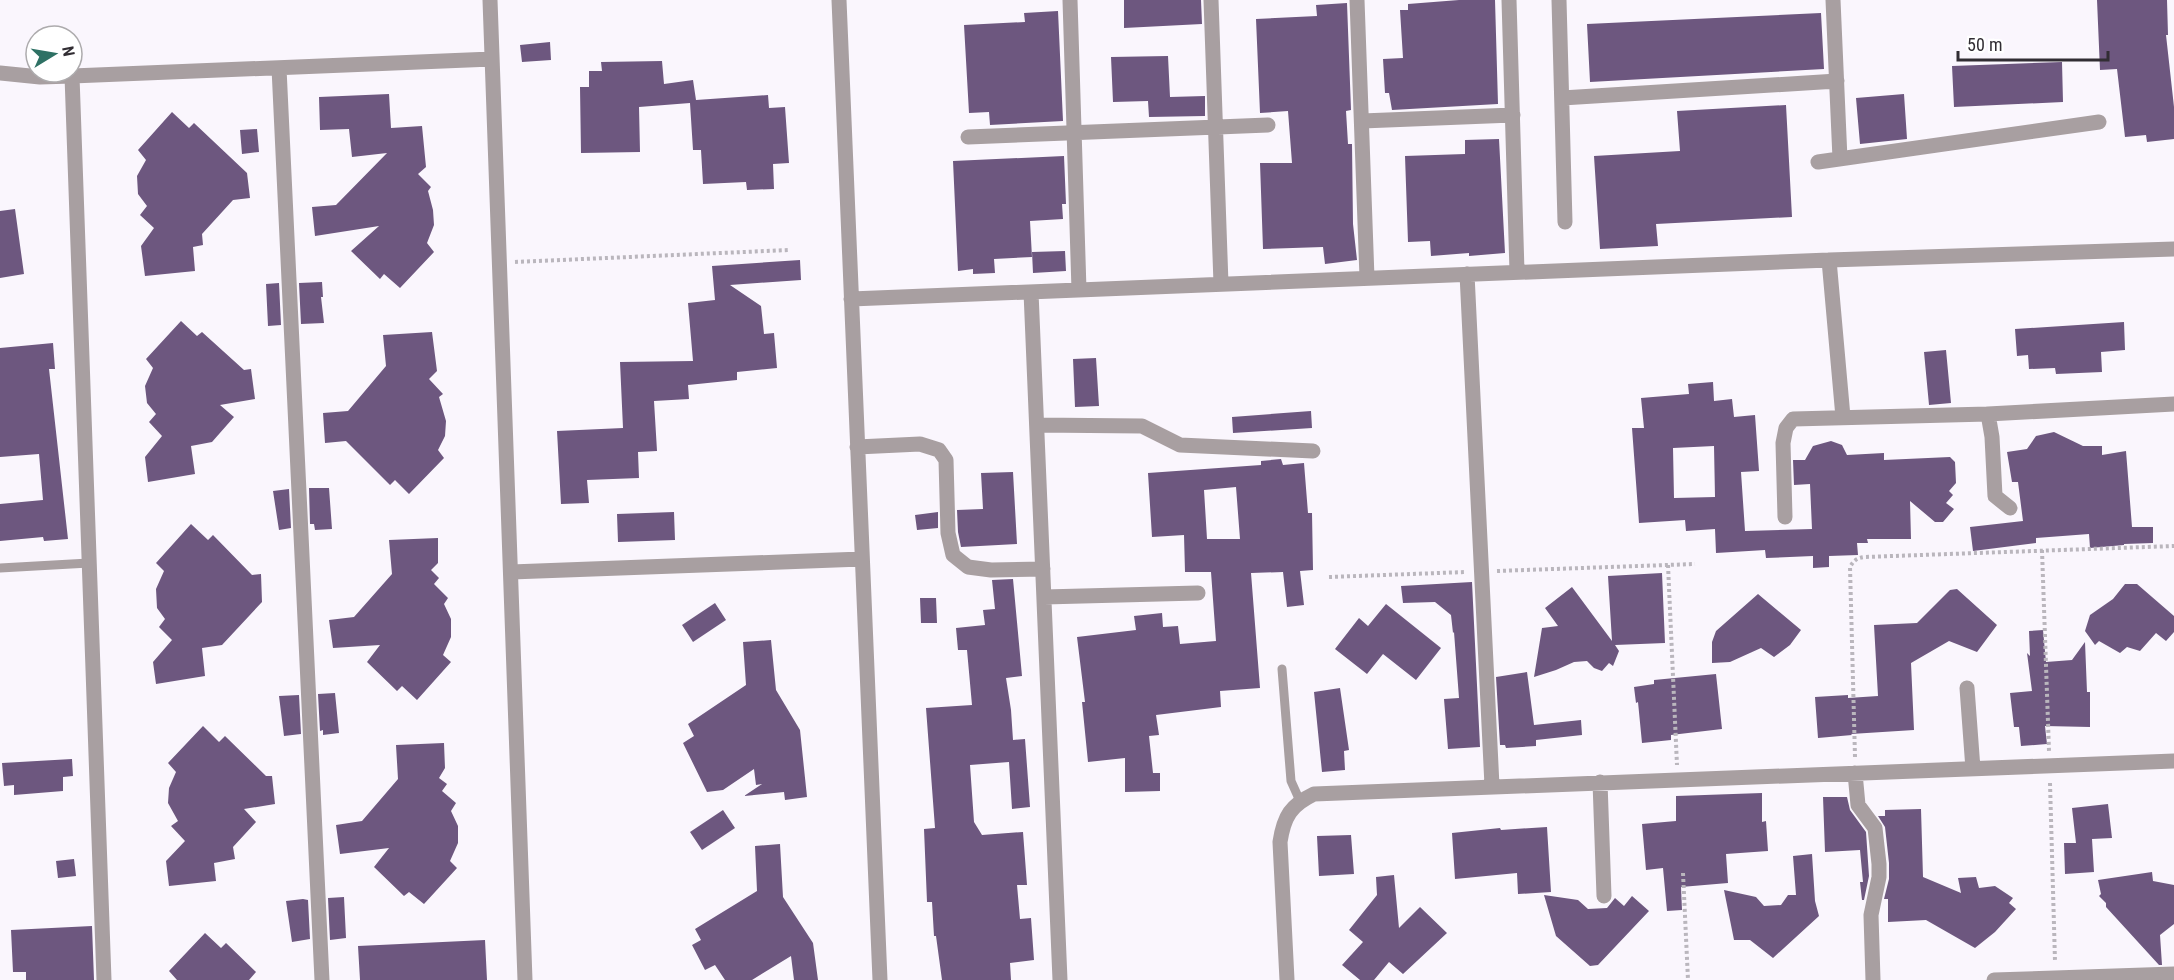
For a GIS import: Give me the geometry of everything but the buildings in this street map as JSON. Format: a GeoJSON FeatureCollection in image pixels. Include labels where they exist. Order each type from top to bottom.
{"type":"FeatureCollection","features":[{"type":"Feature","properties":{"kind":"street"},"geometry":{"type":"LineString","coordinates":[[490,0],[525,980]]}},
{"type":"Feature","properties":{"kind":"street"},"geometry":{"type":"LineString","coordinates":[[838,0],[880,980]]}},
{"type":"Feature","properties":{"kind":"street"},"geometry":{"type":"LineString","coordinates":[[1070,0],[1079,290]]}},
{"type":"Feature","properties":{"kind":"street"},"geometry":{"type":"LineString","coordinates":[[1211,0],[1221,284]]}},
{"type":"Feature","properties":{"kind":"street"},"geometry":{"type":"LineString","coordinates":[[1357,0],[1367,278]]}},
{"type":"Feature","properties":{"kind":"street"},"geometry":{"type":"LineString","coordinates":[[1509,0],[1517,272]]}},
{"type":"Feature","properties":{"kind":"street"},"geometry":{"type":"LineString","coordinates":[[1559,0],[1564,222]]}},
{"type":"Feature","properties":{"kind":"street"},"geometry":{"type":"LineString","coordinates":[[1833,0],[1840,159]]}},
{"type":"Feature","properties":{"kind":"street"},"geometry":{"type":"LineString","coordinates":[[84,76],[492,59]]}},
{"type":"Feature","properties":{"kind":"street"},"geometry":{"type":"LineString","coordinates":[[279,68],[322,980]]}},
{"type":"Feature","properties":{"kind":"street"},"geometry":{"type":"LineString","coordinates":[[0,74],[24,75]]}},
{"type":"Feature","properties":{"kind":"street"},"geometry":{"type":"LineString","coordinates":[[1562,98],[1837,81]]}},
{"type":"Feature","properties":{"kind":"street"},"geometry":{"type":"LineString","coordinates":[[72,84],[104,980]]}},
{"type":"Feature","properties":{"kind":"street"},"geometry":{"type":"LineString","coordinates":[[1362,121],[1513,115]]}},
{"type":"Feature","properties":{"kind":"street"},"geometry":{"type":"LineString","coordinates":[[1818,162],[2099,122]]}},
{"type":"Feature","properties":{"kind":"street"},"geometry":{"type":"LineString","coordinates":[[968,137],[1268,125]]}},
{"type":"Feature","properties":{"kind":"street"},"geometry":{"type":"LineString","coordinates":[[851,299],[1829,260],[2174,249]]}},
{"type":"Feature","properties":{"kind":"street"},"geometry":{"type":"LineString","coordinates":[[1829,260],[1843,417]]}},
{"type":"Feature","properties":{"kind":"street"},"geometry":{"type":"LineString","coordinates":[[1467,274],[1492,786]]}},
{"type":"Feature","properties":{"kind":"street"},"geometry":{"type":"LineString","coordinates":[[1031,292],[1060,980]]}},
{"type":"Feature","properties":{"kind":"street"},"geometry":{"type":"LineString","coordinates":[[1785,517],[1783,442],[1786,428],[1793,419],[1988,414],[2174,404]]}},
{"type":"Feature","properties":{"kind":"street"},"geometry":{"type":"LineString","coordinates":[[1988,414],[1992,437],[1995,496],[2010,508]]}},
{"type":"Feature","properties":{"kind":"street"},"geometry":{"type":"LineString","coordinates":[[1037,425],[1142,426],[1180,446],[1313,451]]}},
{"type":"Feature","properties":{"kind":"street"},"geometry":{"type":"LineString","coordinates":[[857,447],[920,444],[939,450],[946,460],[948,533],[953,555],[968,567],[992,570],[1043,569]]}},
{"type":"Feature","properties":{"kind":"street"},"geometry":{"type":"LineString","coordinates":[[511,572],[862,559]]}},
{"type":"Feature","properties":{"kind":"street"},"geometry":{"type":"LineString","coordinates":[[1044,597],[1198,593]]}},
{"type":"Feature","properties":{"kind":"street"},"geometry":{"type":"LineString","coordinates":[[1967,688],[1973,769]]}},
{"type":"Feature","properties":{"kind":"street"},"geometry":{"type":"LineString","coordinates":[[1287,980],[1280,842],[1282,826],[1289,812],[1300,801],[1314,794],[2174,761]]}},
{"type":"Feature","properties":{"kind":"street"},"geometry":{"type":"LineString","coordinates":[[1855,773],[1858,805],[1875,828],[1879,864],[1879,877],[1871,915],[1873,980]]}},
{"type":"Feature","properties":{"kind":"street"},"geometry":{"type":"LineString","coordinates":[[1600,782],[1605,896]]}},
{"type":"Feature","properties":{"kind":"street"},"geometry":{"type":"LineString","coordinates":[[1994,980],[2174,974]]}},
{"type":"Feature","properties":{"kind":"lane"},"geometry":{"type":"LineString","coordinates":[[0,568],[89,563]]}},
{"type":"Feature","properties":{"kind":"lane"},"geometry":{"type":"LineString","coordinates":[[1282,669],[1291,781],[1300,801]]}},
{"type":"Feature","properties":{"kind":"path"},"geometry":{"type":"LineString","coordinates":[[500,263],[789,250]]}},
{"type":"Feature","properties":{"kind":"path"},"geometry":{"type":"LineString","coordinates":[[1855,773],[1850,567],[1853,561],[1859,557],[2174,546]]}},
{"type":"Feature","properties":{"kind":"path"},"geometry":{"type":"LineString","coordinates":[[1329,577],[1695,564]]}},
{"type":"Feature","properties":{"kind":"path"},"geometry":{"type":"LineString","coordinates":[[1668,565],[1678,780]]}},
{"type":"Feature","properties":{"kind":"path"},"geometry":{"type":"LineString","coordinates":[[1683,873],[1688,980]]}}]}
